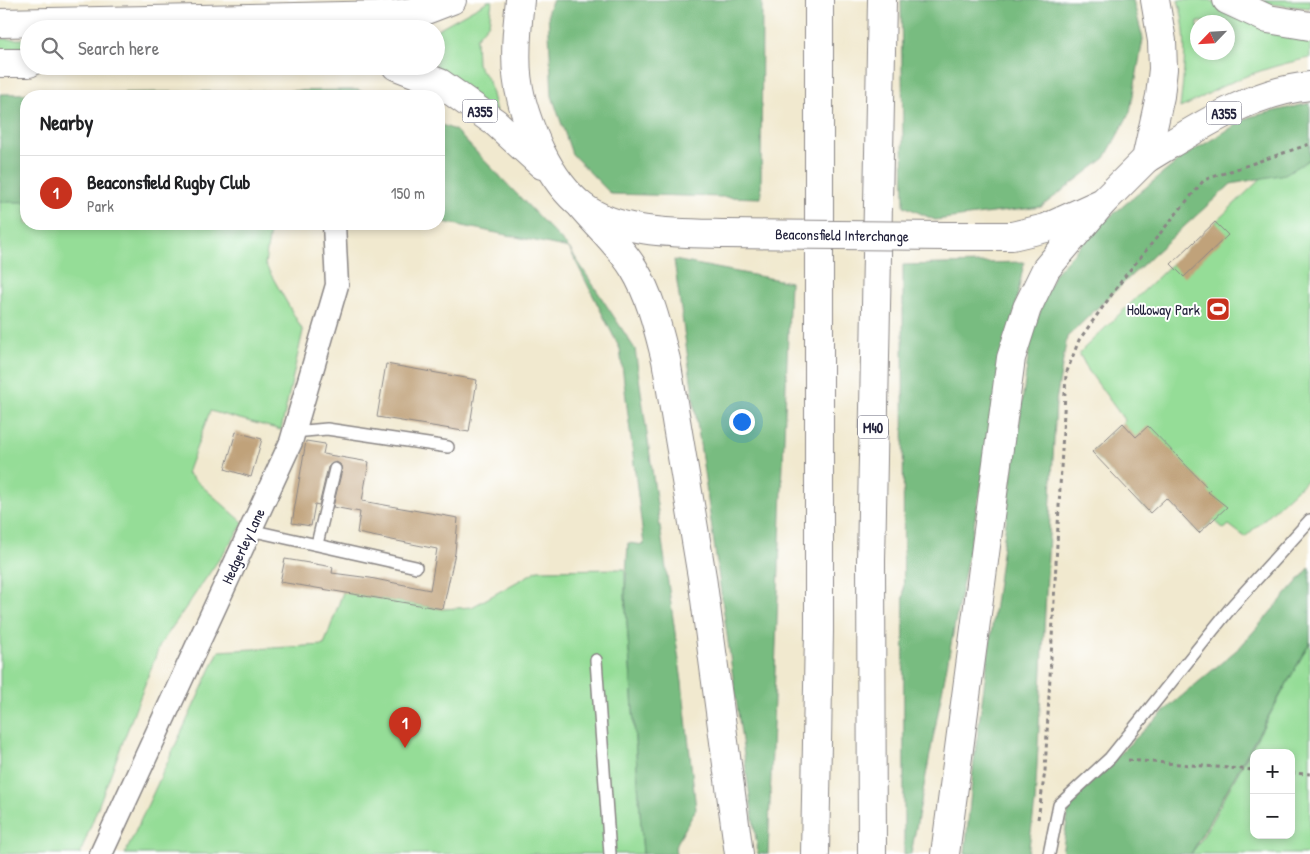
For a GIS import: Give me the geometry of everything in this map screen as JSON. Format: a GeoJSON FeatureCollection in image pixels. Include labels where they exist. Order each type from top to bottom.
{"type":"FeatureCollection","features":[{"type":"Feature","properties":{"kind":"main road"},"geometry":{"type":"LineString","coordinates":[[147,20],[391,15],[426,10],[452,0]]}},
{"type":"Feature","properties":{"kind":"main road","name":"Beaconsfield Interchange"},"geometry":{"type":"LineString","coordinates":[[520,0],[515,52],[518,90],[527,122],[552,175],[582,207],[608,220],[638,228],[679,233],[1012,236],[1030,233],[1054,225],[1102,202],[1146,160]]}},
{"type":"Feature","properties":{"kind":"main road"},"geometry":{"type":"LineString","coordinates":[[815,854],[819,631],[819,0]]}},
{"type":"Feature","properties":{"kind":"main road","name":"M40"},"geometry":{"type":"LineString","coordinates":[[872,854],[871,561],[882,0]]}},
{"type":"Feature","properties":{"kind":"main road"},"geometry":{"type":"LineString","coordinates":[[1146,160],[1160,96],[1163,69],[1162,41],[1155,0]]}},
{"type":"Feature","properties":{"kind":"main road"},"geometry":{"type":"LineString","coordinates":[[1227,0],[1268,18],[1310,26]]}},
{"type":"Feature","properties":{"kind":"main road"},"geometry":{"type":"LineString","coordinates":[[0,23],[20,23]]}},
{"type":"Feature","properties":{"kind":"main road"},"geometry":{"type":"LineString","coordinates":[[0,63],[20,63]]}},
{"type":"Feature","properties":{"kind":"main road","name":"A355"},"geometry":{"type":"LineString","coordinates":[[419,75],[440,83],[496,123],[552,175]]}},
{"type":"Feature","properties":{"kind":"main road","name":"A355"},"geometry":{"type":"LineString","coordinates":[[1146,160],[1230,110],[1279,92],[1310,86]]}},
{"type":"Feature","properties":{"kind":"main road"},"geometry":{"type":"LineString","coordinates":[[945,854],[1011,358],[1027,308],[1046,269],[1102,202]]}},
{"type":"Feature","properties":{"kind":"main road"},"geometry":{"type":"LineString","coordinates":[[582,207],[633,268],[646,293],[658,326],[666,360],[702,577],[739,854]]}},
{"type":"Feature","properties":{"kind":"street","name":"Hedgerley Lane"},"geometry":{"type":"LineString","coordinates":[[101,854],[294,432],[337,285],[334,230]]}},
{"type":"Feature","properties":{"kind":"lane"},"geometry":{"type":"LineString","coordinates":[[294,432],[328,429],[448,447]]}},
{"type":"Feature","properties":{"kind":"lane"},"geometry":{"type":"LineString","coordinates":[[317,544],[335,470]]}},
{"type":"Feature","properties":{"kind":"lane"},"geometry":{"type":"LineString","coordinates":[[1049,854],[1059,805],[1110,758],[1233,605],[1310,520]]}},
{"type":"Feature","properties":{"kind":"lane"},"geometry":{"type":"LineString","coordinates":[[250,530],[416,567]]}},
{"type":"Feature","properties":{"kind":"lane"},"geometry":{"type":"LineString","coordinates":[[596,660],[610,854]]}},
{"type":"Feature","properties":{"kind":"path"},"geometry":{"type":"LineString","coordinates":[[1037,826],[1045,770],[1066,374],[1079,340],[1125,276],[1204,180],[1310,144]]}},
{"type":"Feature","properties":{"kind":"path"},"geometry":{"type":"LineString","coordinates":[[1110,758],[1250,770]]}},
{"type":"Feature","properties":{"kind":"path"},"geometry":{"type":"LineString","coordinates":[[1295,773],[1310,774]]}},
{"type":"Feature","properties":{"kind":"green space"},"geometry":{"type":"Polygon","coordinates":[[[553,0],[762,0],[761,198],[611,194],[572,154],[552,96],[548,10],[553,0]]]}},
{"type":"Feature","properties":{"kind":"green space"},"geometry":{"type":"Polygon","coordinates":[[[901,0],[1133,0],[1143,39],[1130,112],[1105,158],[1041,207],[935,220],[904,206],[901,0]]]}},
{"type":"Feature","properties":{"kind":"green space"},"geometry":{"type":"Polygon","coordinates":[[[1178,0],[1210,0],[1266,28],[1310,37],[1310,58],[1276,66],[1243,77],[1180,108],[1185,53],[1184,26],[1178,0]]]}},
{"type":"Feature","properties":{"kind":"green space"},"geometry":{"type":"Polygon","coordinates":[[[1263,0],[1310,0],[1310,8],[1270,4],[1263,0]]]}},
{"type":"Feature","properties":{"kind":"green space"},"geometry":{"type":"Polygon","coordinates":[[[488,1],[492,1],[489,23],[476,38],[477,64],[489,81],[497,116],[429,75],[445,75],[445,25],[488,1]]]}},
{"type":"Feature","properties":{"kind":"green space"},"geometry":{"type":"Polygon","coordinates":[[[0,39],[20,39],[20,53],[0,53],[0,39]]]}},
{"type":"Feature","properties":{"kind":"green space"},"geometry":{"type":"Polygon","coordinates":[[[0,94],[20,94],[20,202],[0,202],[0,94]]]}},
{"type":"Feature","properties":{"kind":"green space"},"geometry":{"type":"Polygon","coordinates":[[[1310,103],[1310,159],[1285,174],[1231,184],[1067,337],[1056,401],[1035,803],[1028,854],[965,854],[974,761],[1031,336],[1054,274],[1101,224],[1183,157],[1249,117],[1310,103]]]}},
{"type":"Feature","properties":{"kind":"green space"},"geometry":{"type":"Polygon","coordinates":[[[445,126],[455,130],[569,248],[445,222],[445,126]]]}},
{"type":"Feature","properties":{"kind":"green space","name":"Holloway Park"},"geometry":{"type":"Polygon","coordinates":[[[1310,150],[1310,477],[1245,537],[1229,525],[1224,529],[1214,520],[1199,533],[1178,510],[1169,495],[1150,513],[1092,452],[1125,421],[1088,370],[1079,353],[1274,166],[1310,150]]]}},
{"type":"Feature","properties":{"kind":"green space"},"geometry":{"type":"Polygon","coordinates":[[[0,190],[20,191],[20,230],[270,230],[265,264],[303,331],[281,430],[210,411],[187,473],[244,523],[160,645],[80,854],[0,854],[0,190]]]}},
{"type":"Feature","properties":{"kind":"green space"},"geometry":{"type":"Polygon","coordinates":[[[569,248],[635,349],[682,682],[696,809],[675,847],[676,854],[643,854],[625,594],[628,543],[644,545],[620,349],[569,248]]]}},
{"type":"Feature","properties":{"kind":"green space"},"geometry":{"type":"Polygon","coordinates":[[[674,260],[790,282],[768,854],[758,854],[674,260]]]}},
{"type":"Feature","properties":{"kind":"green space"},"geometry":{"type":"Polygon","coordinates":[[[1024,262],[911,854],[904,854],[903,265],[1024,262]]]}},
{"type":"Feature","properties":{"kind":"green space"},"geometry":{"type":"Polygon","coordinates":[[[1310,567],[1310,642],[1191,854],[1062,854],[1069,807],[1086,785],[1170,706],[1240,647],[1310,567]]]}},
{"type":"Feature","properties":{"kind":"green space"},"geometry":{"type":"Polygon","coordinates":[[[625,569],[625,594],[643,854],[125,854],[219,651],[324,645],[343,592],[443,609],[472,607],[538,570],[625,569]]]}},
{"type":"Feature","properties":{"kind":"green space"},"geometry":{"type":"Polygon","coordinates":[[[1310,642],[1310,854],[1191,854],[1201,840],[1250,751],[1250,839],[1295,839],[1295,749],[1251,749],[1310,642]]]}},
{"type":"Feature","properties":{"kind":"building"},"geometry":{"type":"Polygon","coordinates":[[[1215,222],[1228,235],[1184,277],[1171,264],[1215,222]]]}},
{"type":"Feature","properties":{"kind":"building"},"geometry":{"type":"Polygon","coordinates":[[[386,364],[477,380],[469,432],[377,417],[386,364]]]}},
{"type":"Feature","properties":{"kind":"building"},"geometry":{"type":"Polygon","coordinates":[[[1123,423],[1136,437],[1148,426],[1210,490],[1208,492],[1227,507],[1199,533],[1166,498],[1150,513],[1092,452],[1123,423]]]}},
{"type":"Feature","properties":{"kind":"building"},"geometry":{"type":"Polygon","coordinates":[[[236,432],[262,439],[251,477],[225,469],[236,432]]]}},
{"type":"Feature","properties":{"kind":"building"},"geometry":{"type":"Polygon","coordinates":[[[306,441],[325,444],[323,454],[369,462],[362,501],[458,518],[455,553],[443,609],[280,582],[285,559],[333,567],[332,573],[370,578],[430,590],[437,549],[357,533],[360,512],[333,507],[342,470],[340,464],[336,462],[328,467],[319,505],[315,504],[311,526],[292,523],[306,441]]]}},
{"type":"Feature","properties":{"kind":"place","name":"Holloway Park"},"geometry":{"type":"Point","coordinates":[1218,309]}},
{"type":"Feature","properties":{"kind":"place","name":"Beaconsfield Rugby Club"},"geometry":{"type":"Point","coordinates":[405,748]}}]}
